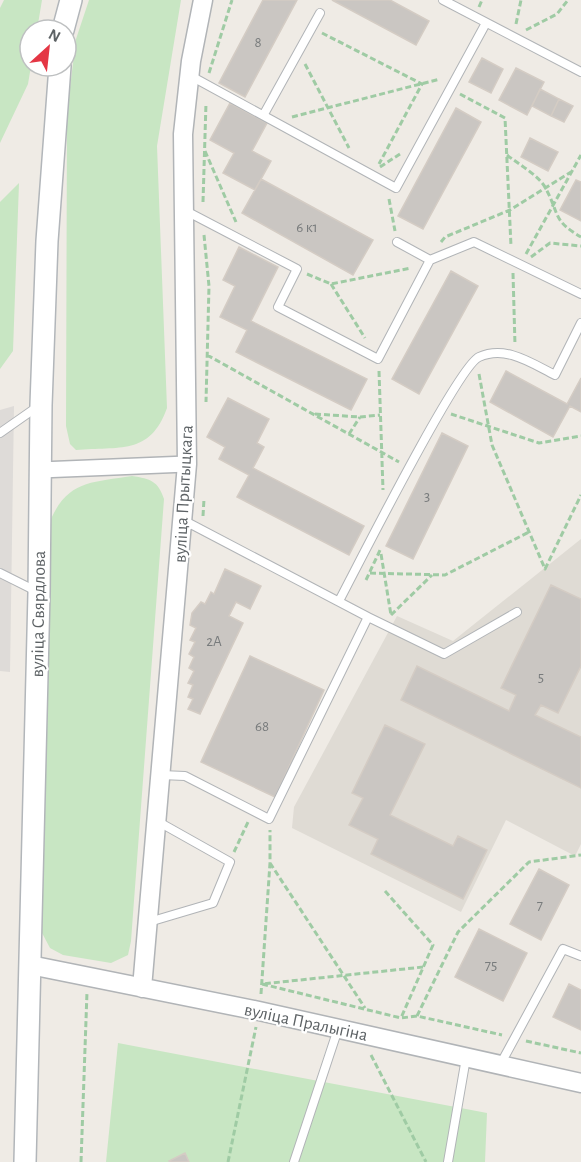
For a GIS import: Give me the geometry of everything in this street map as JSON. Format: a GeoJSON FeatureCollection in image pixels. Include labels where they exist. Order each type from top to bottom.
{"type":"FeatureCollection","features":[{"type":"Feature","properties":{"kind":"main road"},"geometry":{"type":"LineString","coordinates":[[66,18],[71,0]]}},
{"type":"Feature","properties":{"kind":"main road","name":"вуліца Свярдлова"},"geometry":{"type":"LineString","coordinates":[[25,1162],[39,593],[40,405],[47,241],[59,78]]}},
{"type":"Feature","properties":{"kind":"street","name":"вуліца Прытыцкага"},"geometry":{"type":"LineString","coordinates":[[142,988],[187,465],[183,134],[197,18],[203,0]]}},
{"type":"Feature","properties":{"kind":"street"},"geometry":{"type":"LineString","coordinates":[[40,470],[187,465]]}},
{"type":"Feature","properties":{"kind":"street","name":"вуліца Пралыгіна"},"geometry":{"type":"LineString","coordinates":[[30,965],[338,1029],[581,1083]]}},
{"type":"Feature","properties":{"kind":"lane"},"geometry":{"type":"LineString","coordinates":[[442,0],[581,72]]}},
{"type":"Feature","properties":{"kind":"lane"},"geometry":{"type":"LineString","coordinates":[[264,114],[320,13]]}},
{"type":"Feature","properties":{"kind":"lane"},"geometry":{"type":"LineString","coordinates":[[189,75],[396,188],[486,23]]}},
{"type":"Feature","properties":{"kind":"lane"},"geometry":{"type":"LineString","coordinates":[[184,211],[297,269],[278,307],[378,359],[429,262],[474,242],[581,294]]}},
{"type":"Feature","properties":{"kind":"lane"},"geometry":{"type":"LineString","coordinates":[[397,242],[429,262]]}},
{"type":"Feature","properties":{"kind":"lane"},"geometry":{"type":"LineString","coordinates":[[339,601],[441,410],[476,358],[496,351],[516,356],[555,375],[581,323]]}},
{"type":"Feature","properties":{"kind":"lane"},"geometry":{"type":"LineString","coordinates":[[0,433],[40,405]]}},
{"type":"Feature","properties":{"kind":"lane"},"geometry":{"type":"LineString","coordinates":[[183,520],[444,654],[518,612]]}},
{"type":"Feature","properties":{"kind":"lane"},"geometry":{"type":"LineString","coordinates":[[2,574],[39,593]]}},
{"type":"Feature","properties":{"kind":"lane"},"geometry":{"type":"LineString","coordinates":[[162,775],[185,776],[269,819],[368,616]]}},
{"type":"Feature","properties":{"kind":"lane"},"geometry":{"type":"LineString","coordinates":[[149,922],[213,903],[230,862],[158,821]]}},
{"type":"Feature","properties":{"kind":"lane"},"geometry":{"type":"LineString","coordinates":[[500,1065],[563,949],[581,956]]}},
{"type":"Feature","properties":{"kind":"lane"},"geometry":{"type":"LineString","coordinates":[[294,1162],[338,1029]]}},
{"type":"Feature","properties":{"kind":"lane"},"geometry":{"type":"LineString","coordinates":[[448,1162],[466,1058]]}},
{"type":"Feature","properties":{"kind":"path"},"geometry":{"type":"LineString","coordinates":[[206,413],[209,286],[203,220],[206,84],[232,0]]}},
{"type":"Feature","properties":{"kind":"path"},"geometry":{"type":"LineString","coordinates":[[514,37],[521,0]]}},
{"type":"Feature","properties":{"kind":"path"},"geometry":{"type":"LineString","coordinates":[[514,37],[557,14],[568,0]]}},
{"type":"Feature","properties":{"kind":"path"},"geometry":{"type":"LineString","coordinates":[[312,28],[422,84]]}},
{"type":"Feature","properties":{"kind":"path"},"geometry":{"type":"LineString","coordinates":[[299,51],[360,168]]}},
{"type":"Feature","properties":{"kind":"path"},"geometry":{"type":"LineString","coordinates":[[276,121],[458,74]]}},
{"type":"Feature","properties":{"kind":"path"},"geometry":{"type":"LineString","coordinates":[[373,175],[422,84]]}},
{"type":"Feature","properties":{"kind":"path"},"geometry":{"type":"LineString","coordinates":[[450,89],[505,118],[516,356]]}},
{"type":"Feature","properties":{"kind":"path"},"geometry":{"type":"LineString","coordinates":[[205,149],[244,242]]}},
{"type":"Feature","properties":{"kind":"path"},"geometry":{"type":"LineString","coordinates":[[507,155],[546,187],[552,207],[563,226],[581,237]]}},
{"type":"Feature","properties":{"kind":"path"},"geometry":{"type":"LineString","coordinates":[[520,265],[581,155]]}},
{"type":"Feature","properties":{"kind":"path"},"geometry":{"type":"LineString","coordinates":[[331,284],[429,262],[445,237],[510,210],[572,171]]}},
{"type":"Feature","properties":{"kind":"path"},"geometry":{"type":"LineString","coordinates":[[386,183],[397,242]]}},
{"type":"Feature","properties":{"kind":"path"},"geometry":{"type":"LineString","coordinates":[[520,265],[550,243],[581,246]]}},
{"type":"Feature","properties":{"kind":"path"},"geometry":{"type":"LineString","coordinates":[[297,269],[331,284],[378,359],[384,518],[381,552],[391,615]]}},
{"type":"Feature","properties":{"kind":"path"},"geometry":{"type":"LineString","coordinates":[[207,355],[410,468]]}},
{"type":"Feature","properties":{"kind":"path"},"geometry":{"type":"LineString","coordinates":[[476,358],[492,445],[545,569],[581,495]]}},
{"type":"Feature","properties":{"kind":"path"},"geometry":{"type":"LineString","coordinates":[[441,410],[539,443],[581,436]]}},
{"type":"Feature","properties":{"kind":"path"},"geometry":{"type":"LineString","coordinates":[[313,414],[360,417],[380,414]]}},
{"type":"Feature","properties":{"kind":"path"},"geometry":{"type":"LineString","coordinates":[[349,434],[360,417]]}},
{"type":"Feature","properties":{"kind":"path"},"geometry":{"type":"LineString","coordinates":[[203,530],[204,495]]}},
{"type":"Feature","properties":{"kind":"path"},"geometry":{"type":"LineString","coordinates":[[370,573],[445,575],[529,532]]}},
{"type":"Feature","properties":{"kind":"path"},"geometry":{"type":"LineString","coordinates":[[365,581],[381,552]]}},
{"type":"Feature","properties":{"kind":"path"},"geometry":{"type":"LineString","coordinates":[[385,625],[391,615],[432,575]]}},
{"type":"Feature","properties":{"kind":"path"},"geometry":{"type":"LineString","coordinates":[[230,862],[253,811]]}},
{"type":"Feature","properties":{"kind":"path"},"geometry":{"type":"LineString","coordinates":[[417,1016],[459,932],[529,862],[581,855]]}},
{"type":"Feature","properties":{"kind":"path"},"geometry":{"type":"LineString","coordinates":[[270,863],[366,1010]]}},
{"type":"Feature","properties":{"kind":"path"},"geometry":{"type":"LineString","coordinates":[[386,891],[433,945],[401,1018]]}},
{"type":"Feature","properties":{"kind":"path"},"geometry":{"type":"LineString","coordinates":[[423,967],[262,984],[401,1018],[417,1016],[581,1053]]}},
{"type":"Feature","properties":{"kind":"path"},"geometry":{"type":"LineString","coordinates":[[81,1162],[87,987]]}},
{"type":"Feature","properties":{"kind":"path"},"geometry":{"type":"LineString","coordinates":[[361,1034],[426,1162]]}},
{"type":"Feature","properties":{"kind":"shaded area"},"geometry":{"type":"Polygon","coordinates":[[[14,406],[10,672],[0,671],[0,410],[14,406]]]}},
{"type":"Feature","properties":{"kind":"shaded area"},"geometry":{"type":"Polygon","coordinates":[[[581,539],[581,844],[575,856],[506,820],[461,912],[292,828],[294,807],[397,616],[453,641],[581,539]]]}},
{"type":"Feature","properties":{"kind":"green space"},"geometry":{"type":"Polygon","coordinates":[[[4,0],[42,0],[39,18],[18,18],[18,78],[29,78],[0,143],[0,8],[4,0]]]}},
{"type":"Feature","properties":{"kind":"green space"},"geometry":{"type":"Polygon","coordinates":[[[89,0],[181,0],[157,146],[167,408],[152,434],[131,446],[119,448],[76,450],[70,444],[66,426],[67,112],[71,78],[78,78],[78,33],[89,0]]]}},
{"type":"Feature","properties":{"kind":"green space"},"geometry":{"type":"Polygon","coordinates":[[[19,183],[13,351],[0,369],[0,202],[19,183]]]}},
{"type":"Feature","properties":{"kind":"green space"},"geometry":{"type":"Polygon","coordinates":[[[132,476],[153,482],[164,499],[131,941],[128,955],[111,963],[63,955],[50,948],[41,931],[48,526],[63,500],[81,486],[132,476]]]}},
{"type":"Feature","properties":{"kind":"green space"},"geometry":{"type":"Polygon","coordinates":[[[118,1043],[487,1113],[485,1162],[106,1162],[118,1043]]]}},
{"type":"Feature","properties":{"kind":"building"},"geometry":{"type":"Polygon","coordinates":[[[263,0],[297,0],[245,97],[219,83],[263,0]]]}},
{"type":"Feature","properties":{"kind":"building"},"geometry":{"type":"Polygon","coordinates":[[[332,0],[390,0],[429,21],[416,45],[332,0]]]}},
{"type":"Feature","properties":{"kind":"building"},"geometry":{"type":"Polygon","coordinates":[[[482,58],[503,69],[491,93],[469,82],[482,58]]]}},
{"type":"Feature","properties":{"kind":"building"},"geometry":{"type":"Polygon","coordinates":[[[516,68],[544,82],[527,115],[499,100],[516,68]]]}},
{"type":"Feature","properties":{"kind":"building"},"geometry":{"type":"Polygon","coordinates":[[[540,89],[559,99],[551,116],[532,106],[540,89]]]}},
{"type":"Feature","properties":{"kind":"building"},"geometry":{"type":"Polygon","coordinates":[[[559,99],[573,106],[564,122],[551,116],[559,99]]]}},
{"type":"Feature","properties":{"kind":"building"},"geometry":{"type":"Polygon","coordinates":[[[230,103],[267,123],[252,151],[271,161],[255,190],[223,173],[234,153],[210,140],[230,103]]]}},
{"type":"Feature","properties":{"kind":"building"},"geometry":{"type":"Polygon","coordinates":[[[456,108],[481,122],[423,229],[398,216],[456,108]]]}},
{"type":"Feature","properties":{"kind":"building"},"geometry":{"type":"Polygon","coordinates":[[[530,138],[558,152],[548,171],[521,157],[530,138]]]}},
{"type":"Feature","properties":{"kind":"building"},"geometry":{"type":"Polygon","coordinates":[[[261,179],[373,240],[353,275],[242,213],[261,179]]]}},
{"type":"Feature","properties":{"kind":"building"},"geometry":{"type":"Polygon","coordinates":[[[576,180],[581,182],[581,221],[560,210],[576,180]]]}},
{"type":"Feature","properties":{"kind":"building"},"geometry":{"type":"Polygon","coordinates":[[[239,247],[278,267],[251,321],[367,379],[351,410],[236,352],[247,330],[220,317],[235,286],[223,280],[239,247]]]}},
{"type":"Feature","properties":{"kind":"building"},"geometry":{"type":"Polygon","coordinates":[[[451,271],[478,286],[419,394],[392,379],[451,271]]]}},
{"type":"Feature","properties":{"kind":"building"},"geometry":{"type":"Polygon","coordinates":[[[506,371],[567,404],[581,378],[581,412],[570,406],[553,437],[490,402],[506,371]]]}},
{"type":"Feature","properties":{"kind":"building"},"geometry":{"type":"Polygon","coordinates":[[[228,398],[269,419],[257,443],[264,447],[253,468],[364,526],[349,555],[237,497],[249,475],[219,459],[225,447],[207,437],[228,398]]]}},
{"type":"Feature","properties":{"kind":"building"},"geometry":{"type":"Polygon","coordinates":[[[442,433],[468,446],[413,559],[386,546],[442,433]]]}},
{"type":"Feature","properties":{"kind":"building"},"geometry":{"type":"Polygon","coordinates":[[[225,569],[261,586],[250,609],[236,602],[229,616],[243,623],[200,714],[188,709],[193,699],[188,697],[193,685],[188,683],[194,671],[189,668],[194,657],[189,654],[195,642],[190,640],[196,628],[190,625],[192,613],[201,602],[205,604],[211,592],[214,594],[225,569]]]}},
{"type":"Feature","properties":{"kind":"building"},"geometry":{"type":"Polygon","coordinates":[[[551,585],[581,599],[581,666],[558,713],[541,705],[535,715],[581,737],[581,788],[401,700],[417,666],[509,711],[516,695],[501,688],[551,585]]]}},
{"type":"Feature","properties":{"kind":"building"},"geometry":{"type":"Polygon","coordinates":[[[250,656],[324,690],[275,797],[201,762],[250,656]]]}},
{"type":"Feature","properties":{"kind":"building"},"geometry":{"type":"Polygon","coordinates":[[[385,725],[425,744],[390,815],[453,846],[458,836],[487,850],[463,899],[371,854],[378,839],[349,825],[363,798],[352,793],[385,725]]]}},
{"type":"Feature","properties":{"kind":"building"},"geometry":{"type":"Polygon","coordinates":[[[539,869],[569,885],[541,940],[510,924],[539,869]]]}},
{"type":"Feature","properties":{"kind":"building"},"geometry":{"type":"Polygon","coordinates":[[[479,929],[527,953],[503,1001],[455,977],[479,929]]]}},
{"type":"Feature","properties":{"kind":"building"},"geometry":{"type":"Polygon","coordinates":[[[569,984],[581,990],[581,1030],[553,1017],[569,984]]]}},
{"type":"Feature","properties":{"kind":"building"},"geometry":{"type":"Polygon","coordinates":[[[185,1153],[189,1162],[169,1161],[185,1153]]]}}]}
